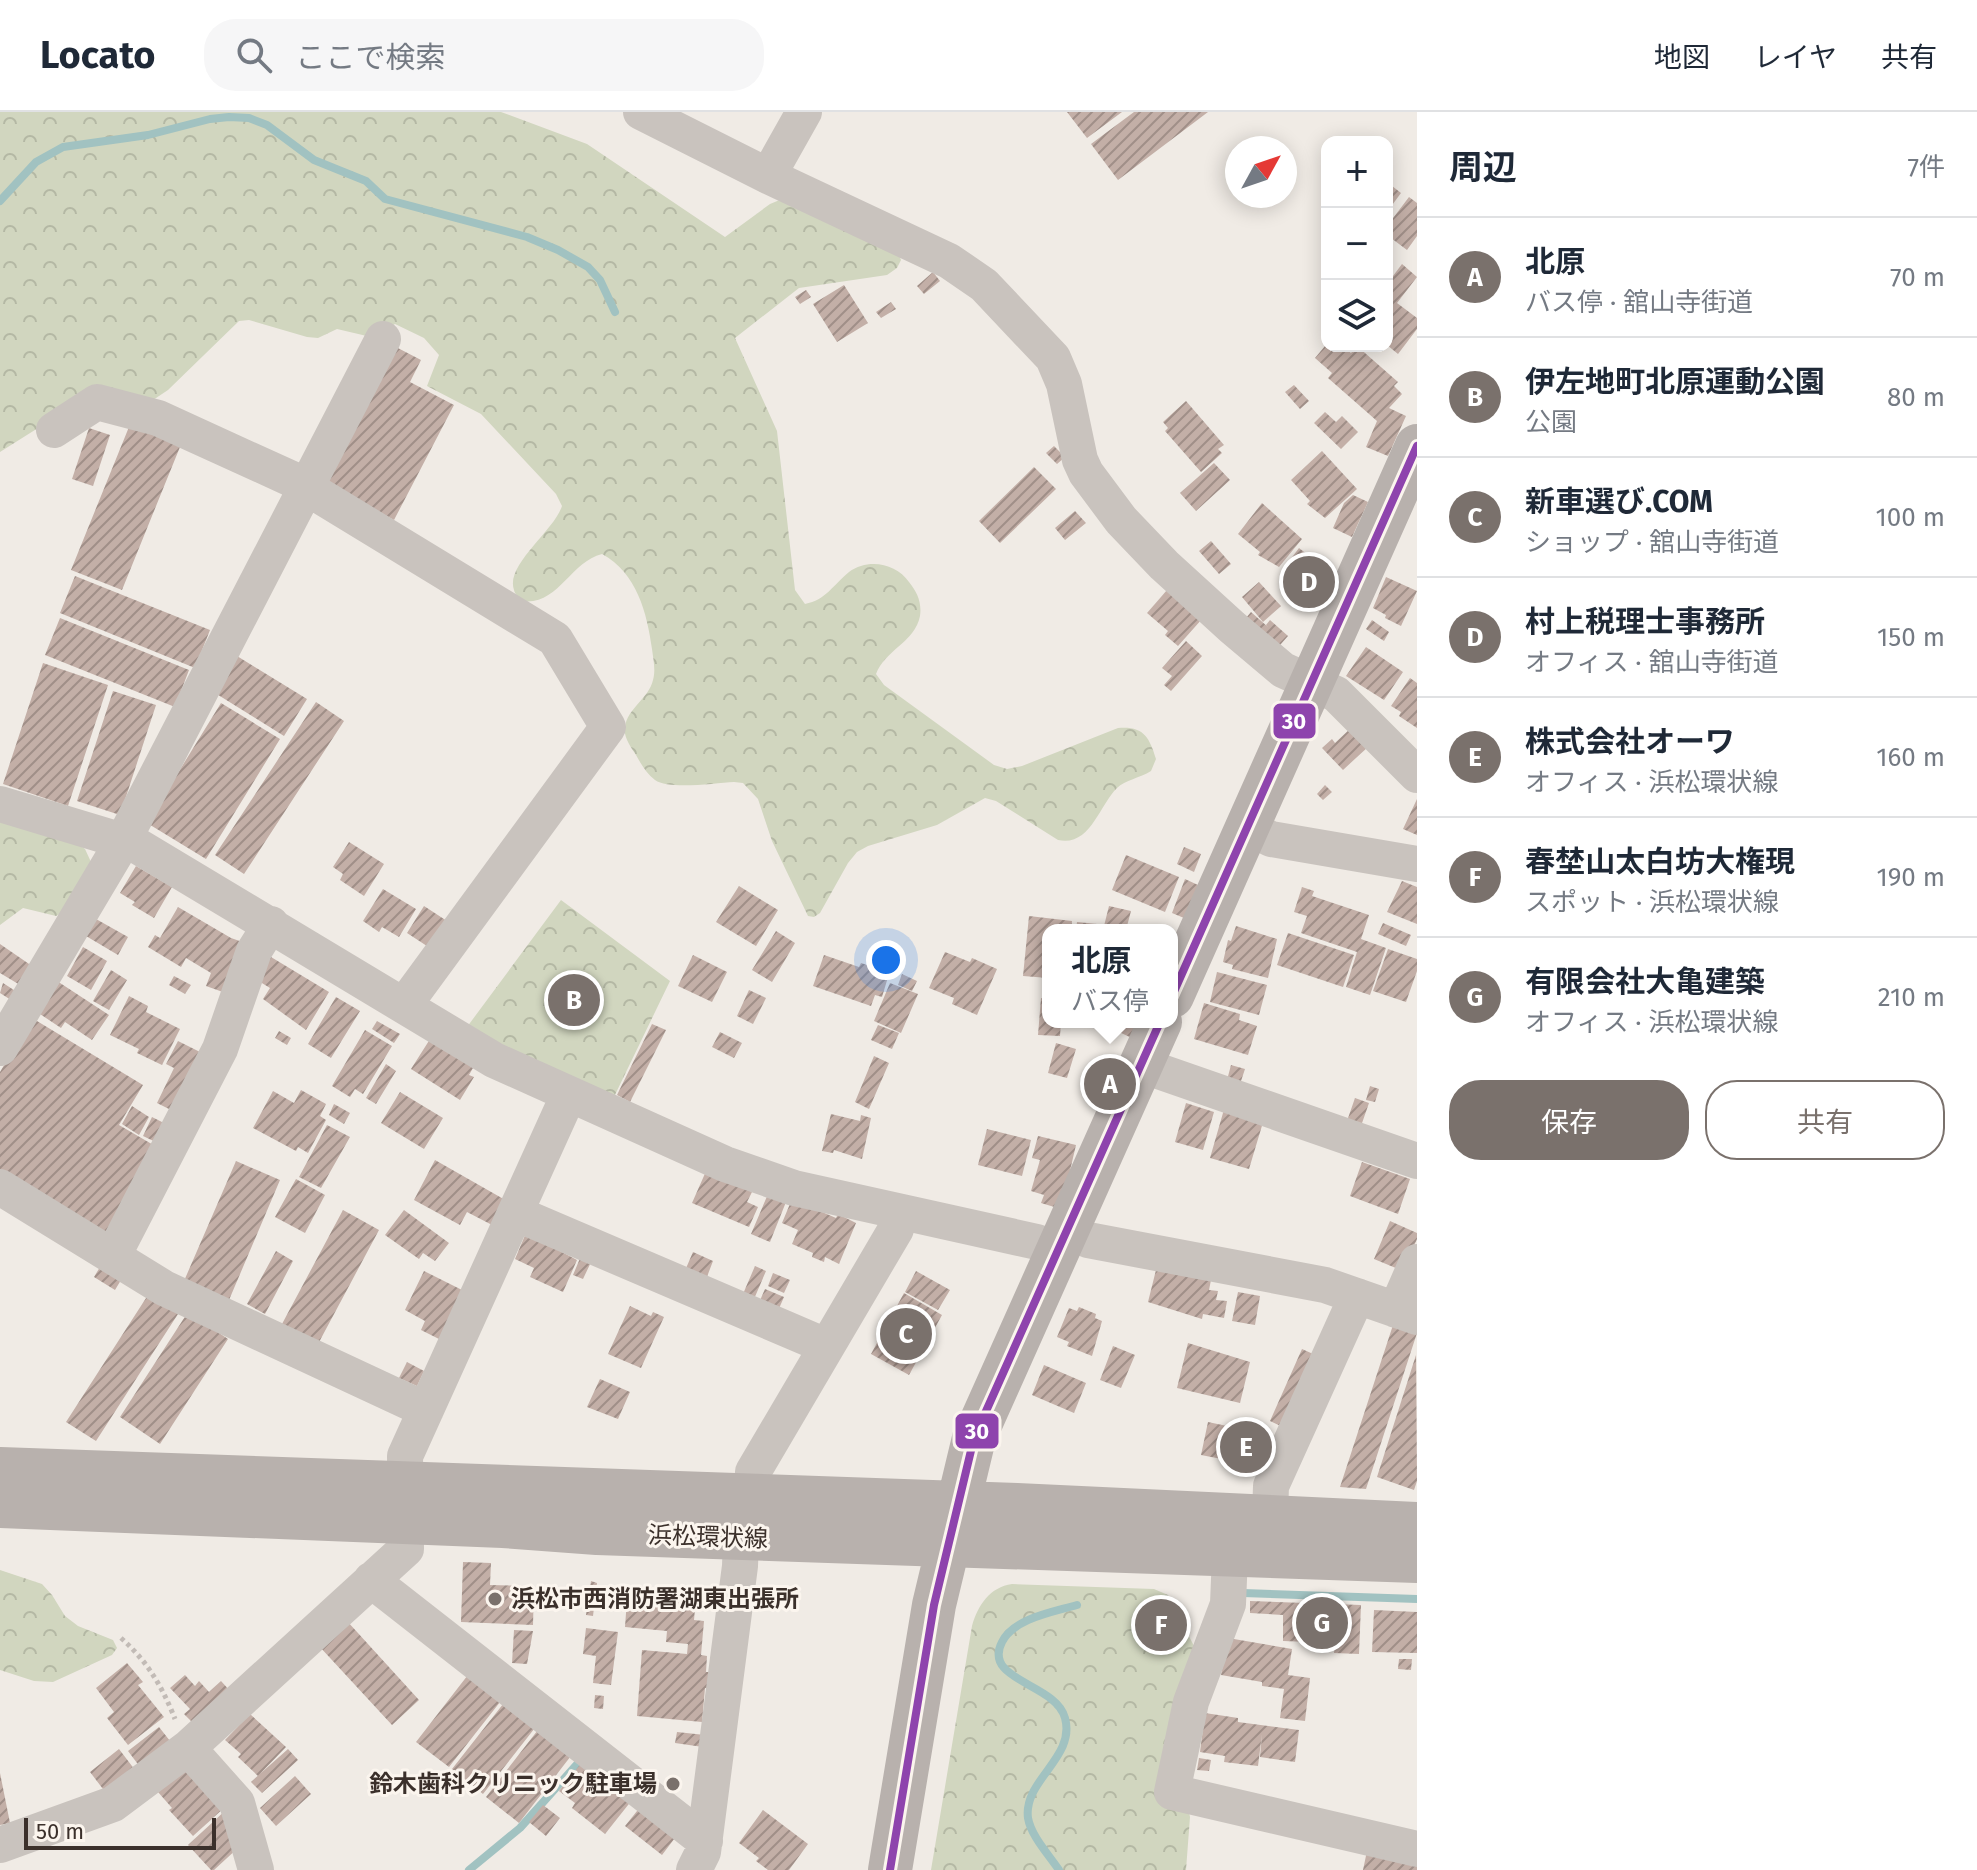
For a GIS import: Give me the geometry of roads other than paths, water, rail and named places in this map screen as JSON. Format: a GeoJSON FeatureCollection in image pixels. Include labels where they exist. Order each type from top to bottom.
{"type":"FeatureCollection","features":[{"type":"Feature","properties":{"kind":"main road"},"geometry":{"type":"LineString","coordinates":[[1178,982],[1417,446]]}},
{"type":"Feature","properties":{"kind":"main road"},"geometry":{"type":"LineString","coordinates":[[890,1870],[934,1605],[974,1438],[1157,1028]]}},
{"type":"Feature","properties":{"kind":"main road","name":"浜松環状線"},"geometry":{"type":"LineString","coordinates":[[0,1469],[405,1503],[597,1533],[1417,1561]]}},
{"type":"Feature","properties":{"kind":"main road","name":"浜松環状線"},"geometry":{"type":"LineString","coordinates":[[0,1506],[752,1496],[1270,1515],[1417,1524]]}},
{"type":"Feature","properties":{"kind":"street"},"geometry":{"type":"LineString","coordinates":[[641,112],[949,261],[984,285],[1053,358],[1064,384],[1080,460],[1103,498],[1197,596],[1283,670],[1336,694],[1417,775]]}},
{"type":"Feature","properties":{"kind":"street"},"geometry":{"type":"LineString","coordinates":[[768,176],[804,112]]}},
{"type":"Feature","properties":{"kind":"street"},"geometry":{"type":"LineString","coordinates":[[0,1048],[123,841],[383,339]]}},
{"type":"Feature","properties":{"kind":"street"},"geometry":{"type":"LineString","coordinates":[[54,430],[97,402],[158,418],[306,488],[555,639],[608,727],[405,1004]]}},
{"type":"Feature","properties":{"kind":"street"},"geometry":{"type":"LineString","coordinates":[[0,804],[136,845],[494,1060],[761,1178],[1037,1242],[1088,1240],[1308,1281],[1407,1313],[1417,1262]]}},
{"type":"Feature","properties":{"kind":"street"},"geometry":{"type":"LineString","coordinates":[[1247,827],[1271,839],[1417,864]]}},
{"type":"Feature","properties":{"kind":"street"},"geometry":{"type":"LineString","coordinates":[[113,1256],[226,1037],[254,951],[271,924]]}},
{"type":"Feature","properties":{"kind":"street"},"geometry":{"type":"LineString","coordinates":[[1141,1065],[1417,1161]]}},
{"type":"Feature","properties":{"kind":"street"},"geometry":{"type":"LineString","coordinates":[[0,1845],[113,1804],[188,1748],[406,1549],[405,1456],[569,1094]]}},
{"type":"Feature","properties":{"kind":"street"},"geometry":{"type":"LineString","coordinates":[[0,1187],[164,1288],[426,1410]]}},
{"type":"Feature","properties":{"kind":"street"},"geometry":{"type":"LineString","coordinates":[[752,1496],[753,1472],[896,1229],[900,1212]]}},
{"type":"Feature","properties":{"kind":"street"},"geometry":{"type":"LineString","coordinates":[[515,1213],[826,1348]]}},
{"type":"Feature","properties":{"kind":"street"},"geometry":{"type":"LineString","coordinates":[[1270,1515],[1271,1486],[1357,1296]]}},
{"type":"Feature","properties":{"kind":"street"},"geometry":{"type":"LineString","coordinates":[[699,1856],[740,1566],[741,1538]]}},
{"type":"Feature","properties":{"kind":"street"},"geometry":{"type":"LineString","coordinates":[[1230,1554],[1228,1604],[1191,1702],[1172,1792],[1417,1849]]}},
{"type":"Feature","properties":{"kind":"street"},"geometry":{"type":"LineString","coordinates":[[371,1580],[699,1856]]}},
{"type":"Feature","properties":{"kind":"street"},"geometry":{"type":"LineString","coordinates":[[188,1748],[237,1803],[256,1870]]}},
{"type":"Feature","properties":{"kind":"waterway"},"geometry":{"type":"LineString","coordinates":[[0,201],[36,162],[63,147],[148,135],[210,119],[249,118],[267,125],[314,160],[366,181],[385,199],[527,237],[558,250],[588,267],[600,280],[615,312]]}},
{"type":"Feature","properties":{"kind":"waterway"},"geometry":{"type":"LineString","coordinates":[[1243,1593],[1417,1599]]}},
{"type":"Feature","properties":{"kind":"waterway"},"geometry":{"type":"LineString","coordinates":[[1059,1870],[1036,1838],[1028,1818],[1033,1792],[1063,1745],[1065,1718],[1059,1706],[1049,1697],[1011,1674],[1002,1665],[999,1655],[1002,1642],[1016,1627],[1035,1617],[1077,1605]]}},
{"type":"Feature","properties":{"kind":"waterway"},"geometry":{"type":"LineString","coordinates":[[469,1870],[520,1828],[580,1761]]}},
{"type":"Feature","properties":{"kind":"place","name":"村上税理士事務所"},"geometry":{"type":"Point","coordinates":[1309,582]}},
{"type":"Feature","properties":{"kind":"place","name":"伊左地町北原運動公園"},"geometry":{"type":"Point","coordinates":[574,1000]}},
{"type":"Feature","properties":{"kind":"place","name":"北原"},"geometry":{"type":"Point","coordinates":[1110,1084]}},
{"type":"Feature","properties":{"kind":"place","name":"新車選び.COM"},"geometry":{"type":"Point","coordinates":[906,1334]}},
{"type":"Feature","properties":{"kind":"place","name":"株式会社オーワ"},"geometry":{"type":"Point","coordinates":[1246,1447]}},
{"type":"Feature","properties":{"kind":"place","name":"浜松市西消防署湖東出張所"},"geometry":{"type":"Point","coordinates":[495,1599]}},
{"type":"Feature","properties":{"kind":"place","name":"有限会社大亀建築"},"geometry":{"type":"Point","coordinates":[1322,1623]}},
{"type":"Feature","properties":{"kind":"place","name":"春埜山太白坊大権現"},"geometry":{"type":"Point","coordinates":[1161,1625]}},
{"type":"Feature","properties":{"kind":"place","name":"鈴木歯科クリニック駐車場"},"geometry":{"type":"Point","coordinates":[673,1784]}}]}
